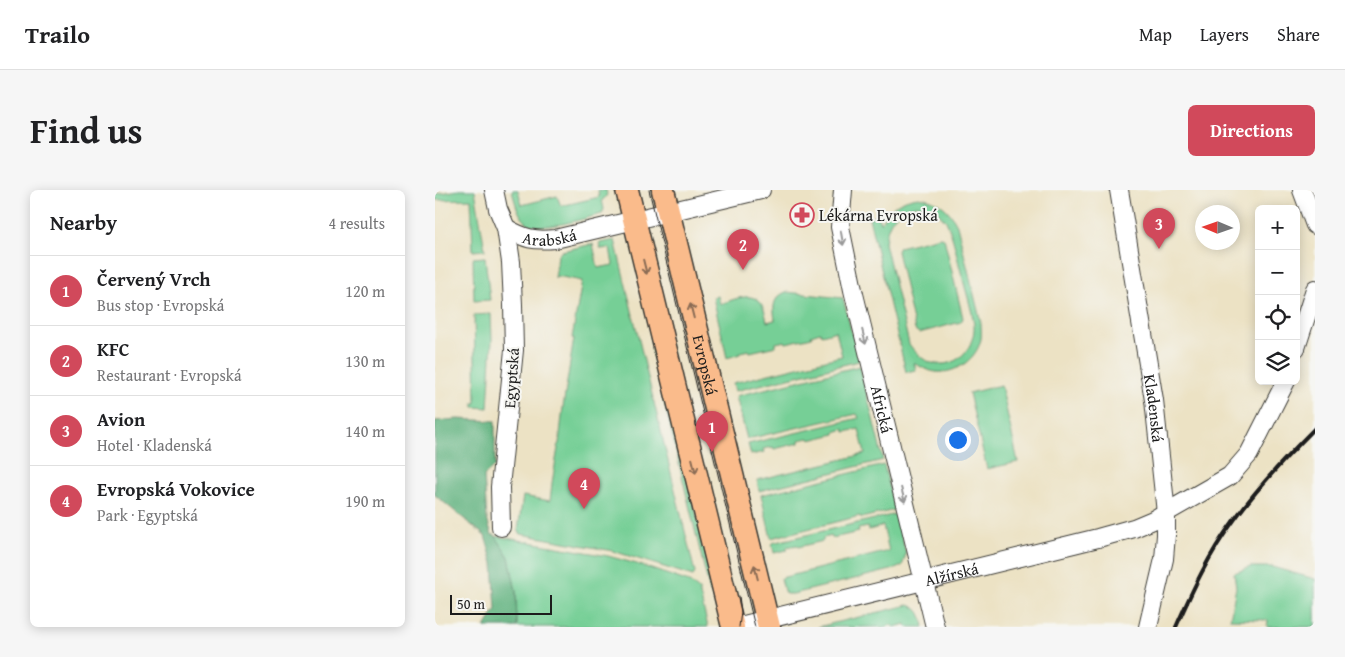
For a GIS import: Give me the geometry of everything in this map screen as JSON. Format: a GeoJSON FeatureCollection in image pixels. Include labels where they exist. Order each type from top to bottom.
{"type":"FeatureCollection","features":[{"type":"Feature","properties":{"kind":"main road"},"geometry":{"type":"LineString","coordinates":[[627,190],[734,627]]}},
{"type":"Feature","properties":{"kind":"main road","name":"Evropská"},"geometry":{"type":"LineString","coordinates":[[663,190],[768,623]]}},
{"type":"Feature","properties":{"kind":"street","name":"Arabská"},"geometry":{"type":"LineString","coordinates":[[494,190],[498,210],[506,228],[530,240],[555,239],[761,190]]}},
{"type":"Feature","properties":{"kind":"street","name":"Africká"},"geometry":{"type":"LineString","coordinates":[[843,190],[840,227],[845,253],[935,627]]}},
{"type":"Feature","properties":{"kind":"street","name":"Kladenská"},"geometry":{"type":"LineString","coordinates":[[1119,190],[1154,400],[1166,513],[1167,536],[1164,559],[1148,627]]}},
{"type":"Feature","properties":{"kind":"street"},"geometry":{"type":"LineString","coordinates":[[1302,190],[1315,225]]}},
{"type":"Feature","properties":{"kind":"street","name":"Egyptská"},"geometry":{"type":"LineString","coordinates":[[501,527],[500,487],[513,350],[511,262],[506,228]]}},
{"type":"Feature","properties":{"kind":"street"},"geometry":{"type":"LineString","coordinates":[[1299,340],[1315,288]]}},
{"type":"Feature","properties":{"kind":"street","name":"Alžírská"},"geometry":{"type":"LineString","coordinates":[[734,627],[768,623],[1140,526],[1230,476],[1249,454],[1284,385]]}},
{"type":"Feature","properties":{"kind":"green space"},"geometry":{"type":"Polygon","coordinates":[[[459,190],[475,190],[485,250],[473,251],[471,199],[435,200],[435,194],[459,190]]]}},
{"type":"Feature","properties":{"kind":"green space"},"geometry":{"type":"Polygon","coordinates":[[[512,190],[518,190],[522,205],[557,196],[561,206],[599,197],[598,190],[606,190],[607,193],[606,197],[602,200],[604,209],[602,214],[563,224],[541,226],[532,225],[523,219],[512,190]]]}},
{"type":"Feature","properties":{"kind":"green space"},"geometry":{"type":"Polygon","coordinates":[[[911,198],[925,198],[937,202],[954,219],[981,323],[981,339],[975,353],[965,364],[944,372],[925,369],[914,363],[916,370],[906,372],[869,218],[878,216],[881,223],[896,205],[911,198]],[[917,205],[898,213],[890,223],[885,243],[909,344],[919,356],[933,363],[944,364],[957,360],[962,356],[970,345],[974,325],[951,234],[946,221],[936,210],[917,205]]]}},
{"type":"Feature","properties":{"kind":"green space"},"geometry":{"type":"Polygon","coordinates":[[[940,237],[944,238],[963,318],[961,322],[919,333],[915,330],[897,251],[899,247],[940,237]]]}},
{"type":"Feature","properties":{"kind":"green space"},"geometry":{"type":"Polygon","coordinates":[[[615,240],[695,573],[693,576],[613,551],[521,534],[518,530],[523,496],[550,501],[559,443],[574,338],[572,338],[582,281],[557,276],[555,278],[558,255],[562,251],[593,244],[598,268],[613,265],[610,248],[601,249],[599,243],[615,240]]]}},
{"type":"Feature","properties":{"kind":"green space"},"geometry":{"type":"Polygon","coordinates":[[[485,257],[490,300],[474,301],[473,258],[485,257]]]}},
{"type":"Feature","properties":{"kind":"green space"},"geometry":{"type":"Polygon","coordinates":[[[786,292],[843,298],[859,361],[735,391],[733,383],[842,356],[836,331],[822,335],[820,332],[811,335],[812,337],[786,343],[785,341],[776,343],[776,346],[750,352],[749,350],[740,352],[740,354],[727,358],[713,297],[718,296],[720,304],[743,297],[754,298],[763,307],[767,322],[775,320],[776,300],[781,294],[786,292]]]}},
{"type":"Feature","properties":{"kind":"green space"},"geometry":{"type":"Polygon","coordinates":[[[491,314],[492,340],[488,408],[474,407],[473,403],[476,403],[474,315],[491,314]]]}},
{"type":"Feature","properties":{"kind":"green space"},"geometry":{"type":"Polygon","coordinates":[[[656,347],[715,591],[710,592],[651,348],[656,347]]]}},
{"type":"Feature","properties":{"kind":"green space"},"geometry":{"type":"Polygon","coordinates":[[[860,366],[883,460],[759,491],[757,480],[865,454],[859,429],[845,432],[844,429],[835,432],[835,434],[810,440],[809,438],[799,440],[799,443],[774,449],[773,447],[763,449],[764,452],[751,455],[748,444],[859,418],[857,414],[747,439],[736,396],[860,366]]]}},
{"type":"Feature","properties":{"kind":"green space"},"geometry":{"type":"Polygon","coordinates":[[[1001,385],[1018,462],[987,469],[969,393],[1001,385]]]}},
{"type":"Feature","properties":{"kind":"green space"},"geometry":{"type":"Polygon","coordinates":[[[458,419],[495,421],[495,466],[484,476],[487,519],[492,535],[495,535],[509,557],[516,592],[517,627],[485,627],[496,609],[493,563],[485,536],[435,495],[435,421],[458,419]]]}},
{"type":"Feature","properties":{"kind":"green space"},"geometry":{"type":"Polygon","coordinates":[[[884,465],[895,510],[861,518],[860,516],[771,538],[761,495],[884,465]]]}},
{"type":"Feature","properties":{"kind":"green space"},"geometry":{"type":"Polygon","coordinates":[[[896,514],[906,554],[902,566],[793,594],[786,594],[781,578],[889,551],[883,526],[869,530],[868,527],[858,529],[859,532],[833,538],[832,536],[823,538],[823,541],[798,547],[797,545],[787,547],[787,550],[774,553],[772,543],[896,514]]]}},
{"type":"Feature","properties":{"kind":"green space"},"geometry":{"type":"Polygon","coordinates":[[[495,536],[608,556],[689,582],[699,590],[708,627],[517,627],[516,592],[509,557],[495,536]]]}},
{"type":"Feature","properties":{"kind":"green space"},"geometry":{"type":"Polygon","coordinates":[[[1251,567],[1272,567],[1315,579],[1315,627],[1267,627],[1268,620],[1230,619],[1236,587],[1234,573],[1251,567]]]}},
{"type":"Feature","properties":{"kind":"green space"},"geometry":{"type":"Polygon","coordinates":[[[908,605],[920,613],[924,627],[907,627],[906,624],[894,627],[891,625],[883,627],[818,627],[908,605]]]}},
{"type":"Feature","properties":{"kind":"tram line"},"geometry":{"type":"LineString","coordinates":[[649,190],[755,627]]}},
{"type":"Feature","properties":{"kind":"tram line"},"geometry":{"type":"LineString","coordinates":[[739,596],[741,612],[739,627]]}},
{"type":"Feature","properties":{"kind":"railway"},"geometry":{"type":"LineString","coordinates":[[1176,627],[1201,573],[1241,510],[1282,462],[1315,428]]}},
{"type":"Feature","properties":{"kind":"place","name":"Lékárna Evropská"},"geometry":{"type":"Point","coordinates":[802,215]}},
{"type":"Feature","properties":{"kind":"place","name":"Avion"},"geometry":{"type":"Point","coordinates":[1159,249]}},
{"type":"Feature","properties":{"kind":"place","name":"KFC"},"geometry":{"type":"Point","coordinates":[743,270]}},
{"type":"Feature","properties":{"kind":"place","name":"Červený Vrch"},"geometry":{"type":"Point","coordinates":[712,452]}},
{"type":"Feature","properties":{"kind":"place","name":"Evropská Vokovice"},"geometry":{"type":"Point","coordinates":[584,509]}}]}
